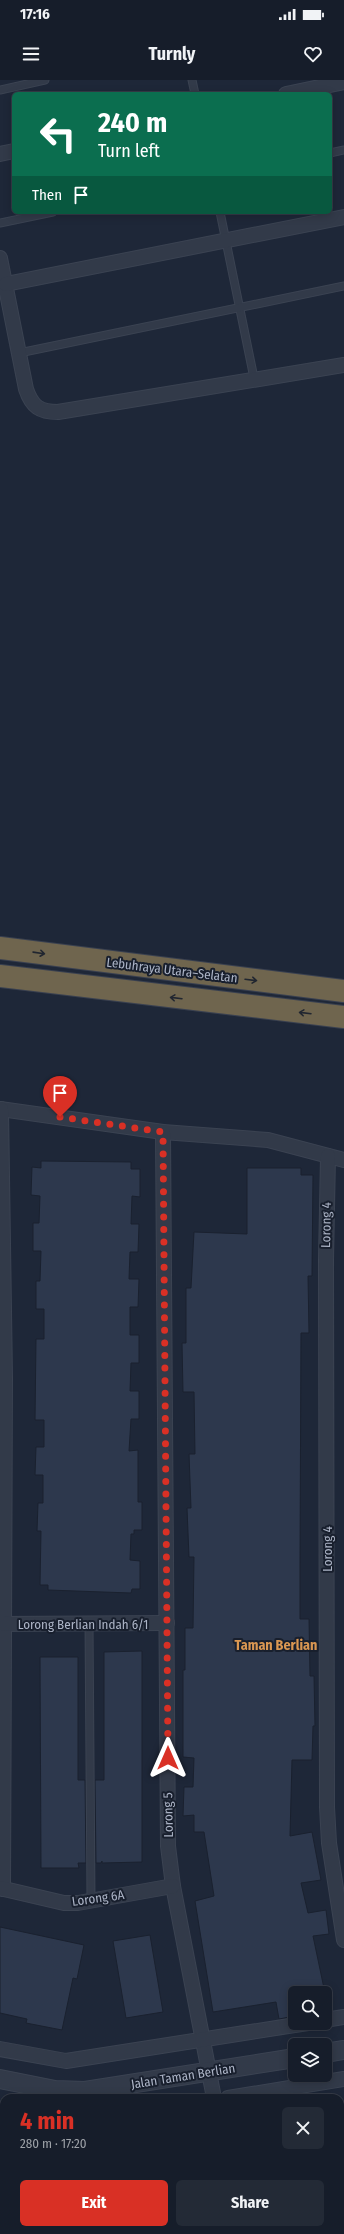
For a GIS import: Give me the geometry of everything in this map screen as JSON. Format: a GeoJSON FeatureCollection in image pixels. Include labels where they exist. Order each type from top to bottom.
{"type":"FeatureCollection","features":[{"type":"Feature","properties":{"kind":"highway","name":"Lebuhraya Utara–Selatan"},"geometry":{"type":"LineString","coordinates":[[0,948],[344,991]]}},
{"type":"Feature","properties":{"kind":"highway","name":"Lebuhraya Utara–Selatan"},"geometry":{"type":"LineString","coordinates":[[0,976],[344,1017]]}},
{"type":"Feature","properties":{"kind":"street"},"geometry":{"type":"LineString","coordinates":[[296,92],[344,82]]}},
{"type":"Feature","properties":{"kind":"street"},"geometry":{"type":"LineString","coordinates":[[0,154],[12,151]]}},
{"type":"Feature","properties":{"kind":"street"},"geometry":{"type":"LineString","coordinates":[[6,284],[344,217]]}},
{"type":"Feature","properties":{"kind":"street"},"geometry":{"type":"LineString","coordinates":[[0,258],[29,399],[33,405],[47,412],[58,412],[344,364]]}},
{"type":"Feature","properties":{"kind":"street"},"geometry":{"type":"LineString","coordinates":[[1,1889],[1,1109],[163,1132],[268,1140],[344,1160]]}},
{"type":"Feature","properties":{"kind":"street","name":"Lorong 5"},"geometry":{"type":"LineString","coordinates":[[163,1132],[168,1846],[173,1886],[213,2094]]}},
{"type":"Feature","properties":{"kind":"street","name":"Lorong 4"},"geometry":{"type":"LineString","coordinates":[[328,1156],[326,1260],[327,1807],[329,1843],[344,1940]]}},
{"type":"Feature","properties":{"kind":"street","name":"Lorong Berlian Indah 6/1"},"geometry":{"type":"LineString","coordinates":[[2,1624],[89,1622],[167,1623]]}},
{"type":"Feature","properties":{"kind":"street","name":"Lorong 6A"},"geometry":{"type":"LineString","coordinates":[[1,1889],[64,1903],[92,1902],[173,1886]]}},
{"type":"Feature","properties":{"kind":"street"},"geometry":{"type":"LineString","coordinates":[[332,2019],[344,2018]]}},
{"type":"Feature","properties":{"kind":"street"},"geometry":{"type":"LineString","coordinates":[[0,2049],[66,2061],[288,2026]]}},
{"type":"Feature","properties":{"kind":"street"},"geometry":{"type":"LineString","coordinates":[[332,2052],[344,2050]]}},
{"type":"Feature","properties":{"kind":"street","name":"Jalan Taman Berlian"},"geometry":{"type":"LineString","coordinates":[[0,2079],[56,2090],[85,2091],[288,2059]]}},
{"type":"Feature","properties":{"kind":"street"},"geometry":{"type":"LineString","coordinates":[[252,2094],[344,2079]]}},
{"type":"Feature","properties":{"kind":"lane"},"geometry":{"type":"LineString","coordinates":[[0,90],[45,80]]}},
{"type":"Feature","properties":{"kind":"lane"},"geometry":{"type":"LineString","coordinates":[[192,80],[195,92]]}},
{"type":"Feature","properties":{"kind":"lane"},"geometry":{"type":"LineString","coordinates":[[332,153],[344,150]]}},
{"type":"Feature","properties":{"kind":"lane"},"geometry":{"type":"LineString","coordinates":[[0,223],[44,214]]}},
{"type":"Feature","properties":{"kind":"lane"},"geometry":{"type":"LineString","coordinates":[[220,214],[254,378]]}},
{"type":"Feature","properties":{"kind":"lane"},"geometry":{"type":"LineString","coordinates":[[19,353],[344,286]]}},
{"type":"Feature","properties":{"kind":"lane"},"geometry":{"type":"LineString","coordinates":[[89,1622],[92,1902]]}},
{"type":"Feature","properties":{"kind":"building"},"geometry":{"type":"Polygon","coordinates":[[[41,1161],[131,1162],[131,1169],[140,1169],[140,1197],[132,1196],[131,1224],[139,1224],[138,1252],[130,1252],[129,1279],[139,1279],[138,1307],[130,1307],[130,1335],[139,1335],[139,1363],[131,1363],[130,1391],[139,1391],[139,1419],[131,1419],[129,1451],[138,1450],[138,1502],[142,1502],[142,1530],[134,1530],[134,1534],[131,1534],[130,1560],[140,1561],[140,1589],[132,1589],[131,1593],[48,1590],[48,1585],[40,1585],[41,1531],[37,1531],[38,1503],[43,1503],[43,1475],[35,1475],[36,1447],[44,1447],[44,1420],[35,1420],[36,1339],[44,1339],[44,1309],[36,1309],[36,1281],[40,1281],[41,1251],[33,1251],[33,1223],[39,1223],[40,1196],[31,1195],[32,1167],[41,1168],[41,1161]]]}},
{"type":"Feature","properties":{"kind":"building"},"geometry":{"type":"Polygon","coordinates":[[[247,1168],[301,1168],[301,1175],[313,1175],[312,1276],[308,1276],[309,1333],[301,1333],[300,1619],[309,1619],[310,1676],[314,1676],[315,1726],[313,1726],[312,1760],[292,1760],[290,1836],[312,1832],[321,1880],[301,1883],[308,1913],[326,1910],[329,1934],[313,1936],[324,1986],[288,1986],[288,2017],[279,2019],[276,2002],[213,2012],[195,1901],[214,1896],[204,1832],[194,1832],[194,1815],[183,1816],[184,1787],[193,1787],[194,1758],[183,1757],[183,1670],[185,1670],[185,1628],[193,1628],[194,1557],[189,1557],[187,1508],[191,1508],[189,1454],[195,1454],[194,1392],[183,1392],[182,1343],[186,1343],[186,1288],[191,1288],[194,1232],[247,1234],[247,1168]]]}},
{"type":"Feature","properties":{"kind":"building"},"geometry":{"type":"Polygon","coordinates":[[[142,1651],[142,1862],[102,1863],[102,1861],[101,1863],[96,1863],[95,1780],[104,1780],[104,1652],[142,1651]]]}},
{"type":"Feature","properties":{"kind":"building"},"geometry":{"type":"Polygon","coordinates":[[[40,1657],[78,1657],[78,1780],[85,1780],[86,1863],[78,1863],[79,1868],[41,1868],[40,1657]]]}},
{"type":"Feature","properties":{"kind":"building"},"geometry":{"type":"Polygon","coordinates":[[[0,1927],[84,1945],[77,1979],[73,1978],[62,2030],[26,2023],[27,2019],[0,2013],[0,1927]]]}},
{"type":"Feature","properties":{"kind":"building"},"geometry":{"type":"Polygon","coordinates":[[[150,1935],[163,2012],[126,2018],[113,1941],[150,1935]]]}},
{"type":"Feature","properties":{"kind":"district","name":"Taman Berlian"},"geometry":{"type":"Point","coordinates":[276,1645]}},
{"type":"Feature","properties":{"kind":"route"},"geometry":{"type":"LineString","coordinates":[[60,1117],[163,1132],[168,1758]]}}]}
